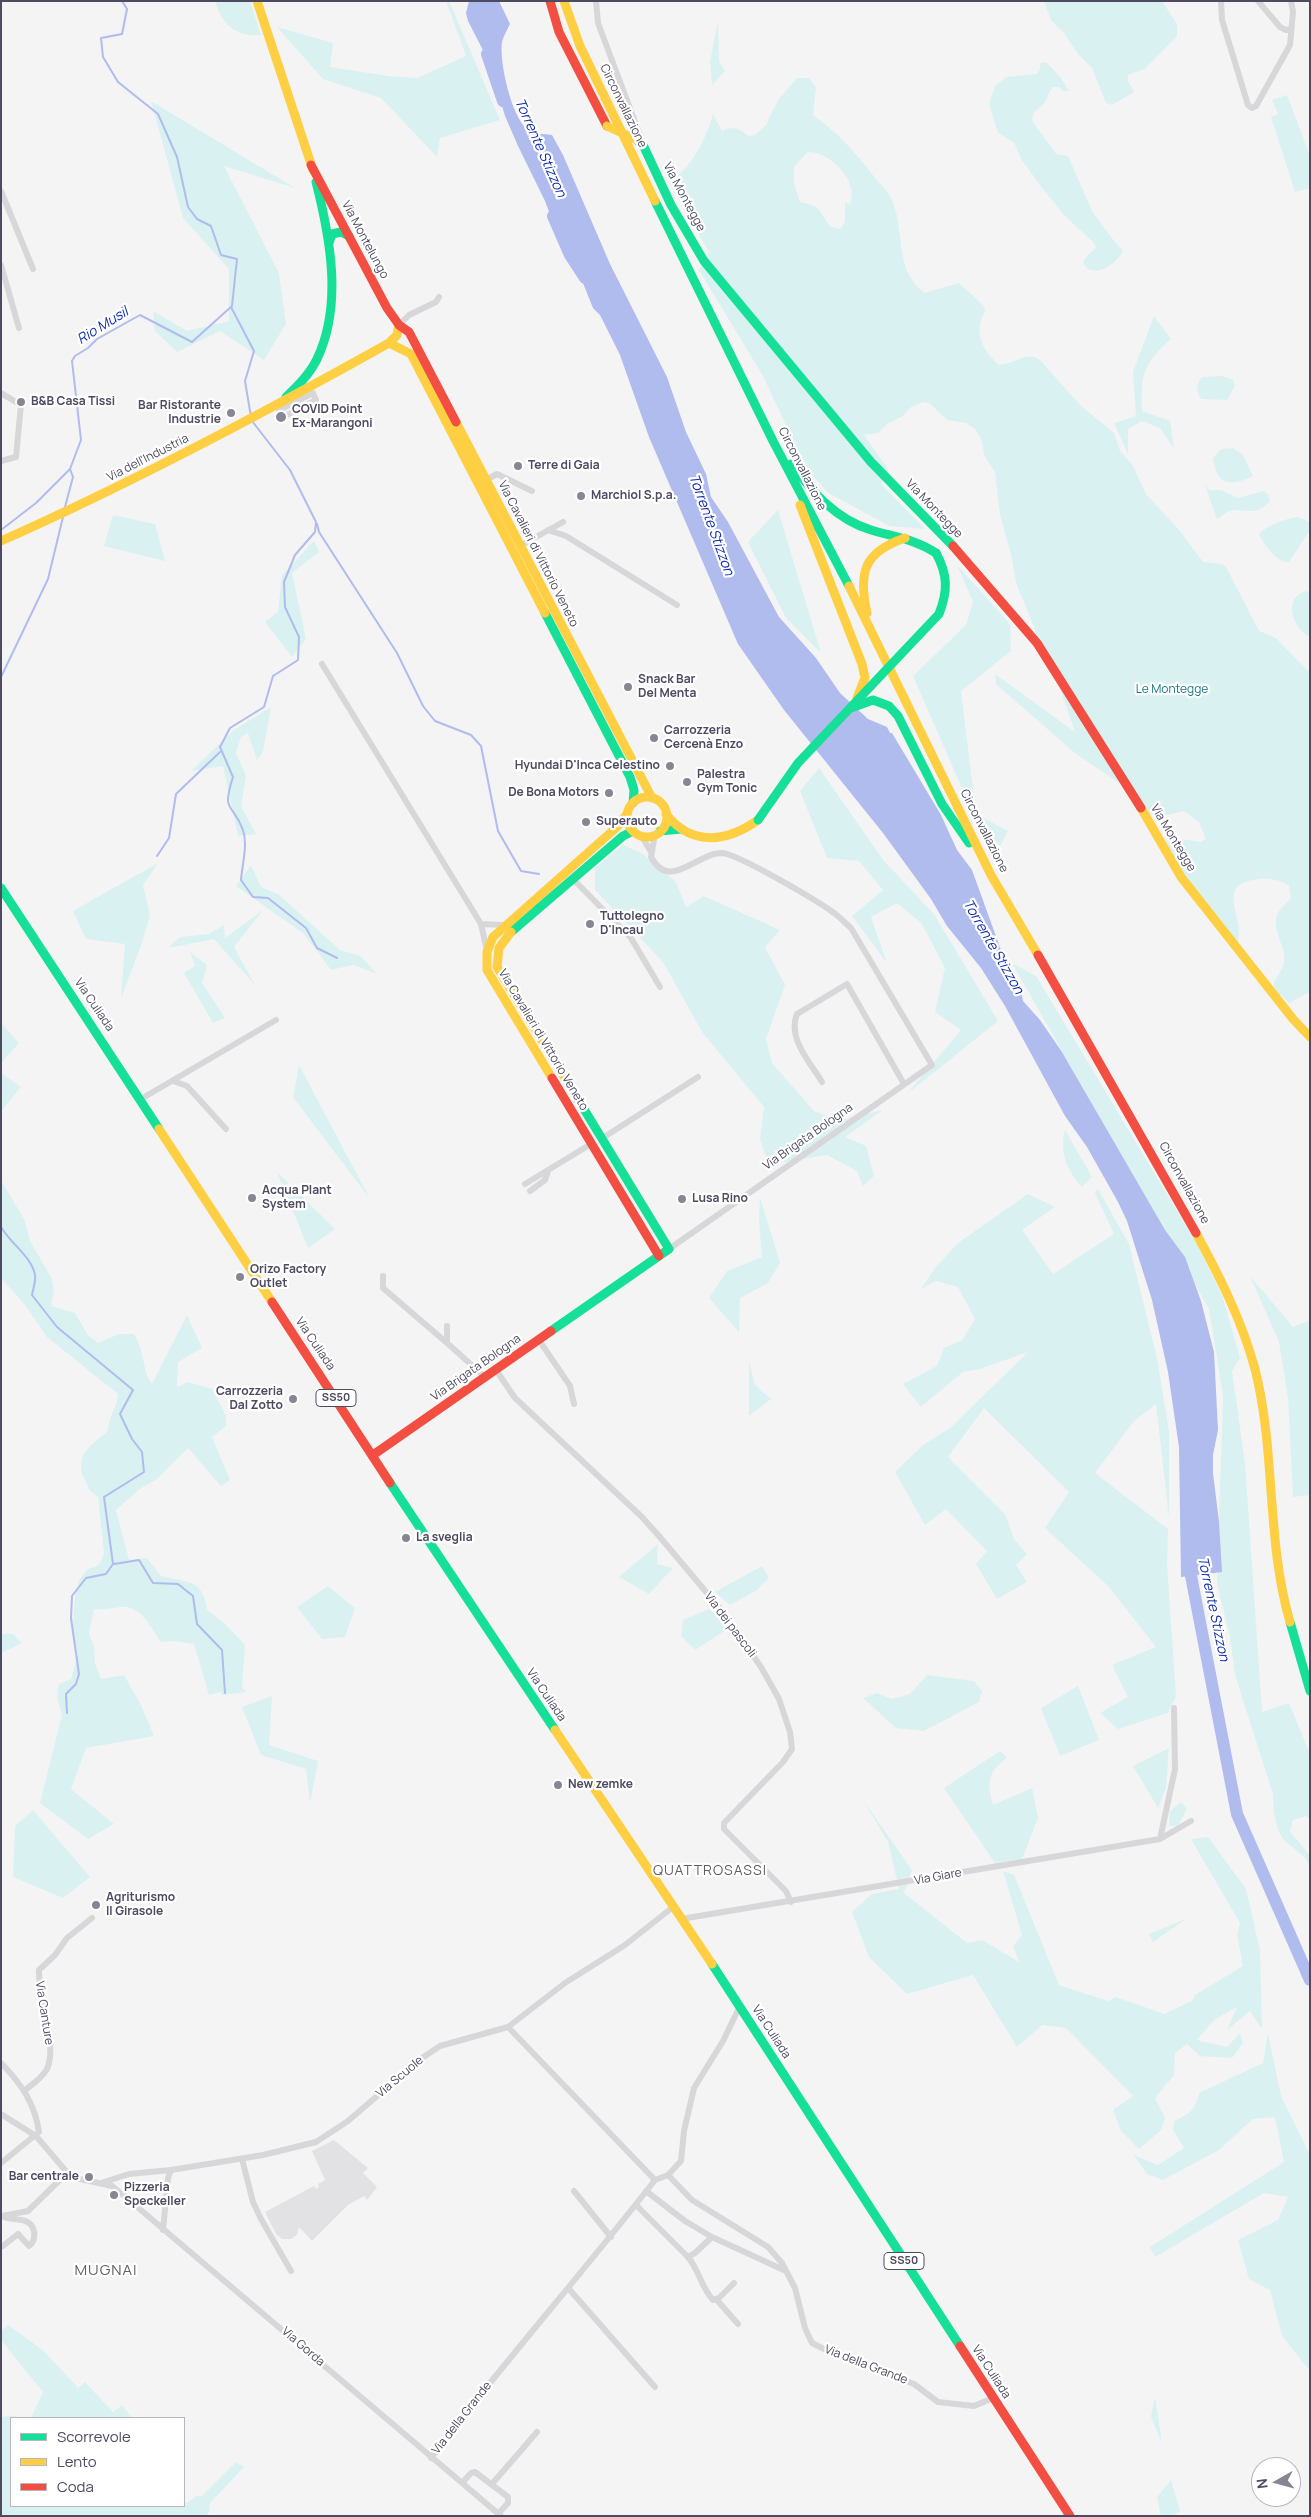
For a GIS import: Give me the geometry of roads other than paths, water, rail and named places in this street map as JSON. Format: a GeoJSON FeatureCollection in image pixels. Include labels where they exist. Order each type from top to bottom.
{"type":"FeatureCollection","features":[{"type":"Feature","properties":{"kind":"main road","name":"Via Montelungo"},"geometry":{"type":"LineString","coordinates":[[257,1],[311,165],[321,202],[328,244],[330,300],[328,328],[320,353],[304,380],[278,408]]}},
{"type":"Feature","properties":{"kind":"main road"},"geometry":{"type":"LineString","coordinates":[[550,1],[559,32],[607,126],[641,144]]}},
{"type":"Feature","properties":{"kind":"main road","name":"Circonvallazione"},"geometry":{"type":"LineString","coordinates":[[564,1],[580,46],[599,87],[773,441],[872,632],[991,875],[1202,1240],[1219,1274],[1239,1320],[1255,1370],[1264,1424],[1282,1594],[1310,1691]]}},
{"type":"Feature","properties":{"kind":"main road","name":"Via Montegge"},"geometry":{"type":"LineString","coordinates":[[641,144],[671,205],[704,261],[871,462],[942,533],[1037,643],[1122,777],[1181,877],[1287,1012],[1310,1037]]}},
{"type":"Feature","properties":{"kind":"main road","name":"Via Montelungo"},"geometry":{"type":"LineString","coordinates":[[311,165],[387,308],[399,325]]}},
{"type":"Feature","properties":{"kind":"main road"},"geometry":{"type":"LineString","coordinates":[[328,244],[332,234],[341,232],[349,236]]}},
{"type":"Feature","properties":{"kind":"main road"},"geometry":{"type":"LineString","coordinates":[[390,343],[397,335],[399,325]]}},
{"type":"Feature","properties":{"kind":"main road","name":"Via Cavalieri di Vittorio Veneto"},"geometry":{"type":"LineString","coordinates":[[399,325],[410,332],[652,798]]}},
{"type":"Feature","properties":{"kind":"main road","name":"Via Cavalieri di Vittorio Veneto"},"geometry":{"type":"LineString","coordinates":[[390,343],[410,354],[415,363],[630,777],[634,790],[632,803]]}},
{"type":"Feature","properties":{"kind":"main road","name":"Via dell'Industria"},"geometry":{"type":"LineString","coordinates":[[1,541],[68,512],[261,414],[278,408],[390,343]]}},
{"type":"Feature","properties":{"kind":"main road"},"geometry":{"type":"LineString","coordinates":[[304,380],[312,387]]}},
{"type":"Feature","properties":{"kind":"main road"},"geometry":{"type":"LineString","coordinates":[[487,952],[493,937],[504,925],[618,826],[632,803],[641,798],[652,798],[663,806],[674,825],[683,829],[707,837],[725,838],[742,832],[758,820],[798,764],[939,614],[948,593],[946,572],[936,553],[922,542],[860,526],[836,513],[816,496],[773,441]]}},
{"type":"Feature","properties":{"kind":"main road"},"geometry":{"type":"LineString","coordinates":[[784,461],[862,664],[865,678],[863,688],[851,708]]}},
{"type":"Feature","properties":{"kind":"main road"},"geometry":{"type":"LineString","coordinates":[[872,632],[862,586],[864,566],[875,552],[892,542],[906,538]]}},
{"type":"Feature","properties":{"kind":"main road"},"geometry":{"type":"LineString","coordinates":[[851,708],[867,700],[889,706],[898,716],[942,804],[991,875]]}},
{"type":"Feature","properties":{"kind":"main road"},"geometry":{"type":"LineString","coordinates":[[627,814],[628,824],[637,833],[658,833],[673,828],[683,829]]}},
{"type":"Feature","properties":{"kind":"main road"},"geometry":{"type":"LineString","coordinates":[[658,833],[665,824],[666,814]]}},
{"type":"Feature","properties":{"kind":"main road","name":"Via Cavalieri di Vittorio Veneto"},"geometry":{"type":"LineString","coordinates":[[637,833],[623,836],[505,938],[500,945],[496,962],[497,967],[669,1249]]}},
{"type":"Feature","properties":{"kind":"main road","name":"Via Culiada"},"geometry":{"type":"LineString","coordinates":[[1,888],[373,1455],[740,2006],[1070,2516]]}},
{"type":"Feature","properties":{"kind":"main road","name":"Via Cavalieri di Vittorio Veneto"},"geometry":{"type":"LineString","coordinates":[[487,952],[487,970],[659,1256]]}},
{"type":"Feature","properties":{"kind":"main road","name":"Via Brigata Bologna"},"geometry":{"type":"LineString","coordinates":[[373,1455],[669,1249]]}},
{"type":"Feature","properties":{"kind":"street"},"geometry":{"type":"LineString","coordinates":[[596,1],[598,22],[641,144]]}},
{"type":"Feature","properties":{"kind":"street"},"geometry":{"type":"LineString","coordinates":[[1221,1],[1222,20],[1248,105],[1252,108],[1256,106],[1290,45],[1293,12],[1291,1]]}},
{"type":"Feature","properties":{"kind":"street"},"geometry":{"type":"LineString","coordinates":[[1258,1],[1280,27],[1286,30],[1290,29]]}},
{"type":"Feature","properties":{"kind":"street"},"geometry":{"type":"LineString","coordinates":[[2,196],[33,269]]}},
{"type":"Feature","properties":{"kind":"street"},"geometry":{"type":"LineString","coordinates":[[1,212],[7,206]]}},
{"type":"Feature","properties":{"kind":"street"},"geometry":{"type":"LineString","coordinates":[[1,265],[19,328]]}},
{"type":"Feature","properties":{"kind":"street"},"geometry":{"type":"LineString","coordinates":[[399,325],[409,315],[436,302],[439,297]]}},
{"type":"Feature","properties":{"kind":"street"},"geometry":{"type":"LineString","coordinates":[[1,393],[21,405],[16,457],[1,461]]}},
{"type":"Feature","properties":{"kind":"street"},"geometry":{"type":"LineString","coordinates":[[313,393],[316,400],[283,417],[278,408],[313,393]]}},
{"type":"Feature","properties":{"kind":"street"},"geometry":{"type":"LineString","coordinates":[[486,480],[497,474],[532,491]]}},
{"type":"Feature","properties":{"kind":"street"},"geometry":{"type":"LineString","coordinates":[[520,546],[563,522]]}},
{"type":"Feature","properties":{"kind":"street"},"geometry":{"type":"LineString","coordinates":[[548,530],[566,536],[677,605]]}},
{"type":"Feature","properties":{"kind":"street"},"geometry":{"type":"LineString","coordinates":[[322,664],[481,924],[487,952]]}},
{"type":"Feature","properties":{"kind":"street"},"geometry":{"type":"LineString","coordinates":[[637,833],[651,852]]}},
{"type":"Feature","properties":{"kind":"street"},"geometry":{"type":"LineString","coordinates":[[651,852],[658,833]]}},
{"type":"Feature","properties":{"kind":"street","name":"Via Brigata Bologna"},"geometry":{"type":"LineString","coordinates":[[651,852],[651,857],[659,868],[672,872],[715,854],[722,853],[743,860],[834,913],[851,928],[932,1065],[669,1249]]}},
{"type":"Feature","properties":{"kind":"street"},"geometry":{"type":"LineString","coordinates":[[572,879],[631,938],[660,987]]}},
{"type":"Feature","properties":{"kind":"street"},"geometry":{"type":"LineString","coordinates":[[481,924],[504,925]]}},
{"type":"Feature","properties":{"kind":"street"},"geometry":{"type":"LineString","coordinates":[[822,1082],[797,1040],[793,1030],[794,1021],[797,1014],[847,984],[904,1084]]}},
{"type":"Feature","properties":{"kind":"street"},"geometry":{"type":"LineString","coordinates":[[141,1099],[276,1020]]}},
{"type":"Feature","properties":{"kind":"street"},"geometry":{"type":"LineString","coordinates":[[601,1138],[698,1077]]}},
{"type":"Feature","properties":{"kind":"street"},"geometry":{"type":"LineString","coordinates":[[172,1081],[187,1086],[226,1129]]}},
{"type":"Feature","properties":{"kind":"street"},"geometry":{"type":"LineString","coordinates":[[525,1184],[591,1144]]}},
{"type":"Feature","properties":{"kind":"street"},"geometry":{"type":"LineString","coordinates":[[530,1190],[545,1180],[548,1171]]}},
{"type":"Feature","properties":{"kind":"street"},"geometry":{"type":"LineString","coordinates":[[382,1276],[382,1288],[485,1377]]}},
{"type":"Feature","properties":{"kind":"street"},"geometry":{"type":"LineString","coordinates":[[447,1326],[447,1343]]}},
{"type":"Feature","properties":{"kind":"street"},"geometry":{"type":"LineString","coordinates":[[538,1340],[570,1386],[574,1404]]}},
{"type":"Feature","properties":{"kind":"street","name":"Via dei pascoli"},"geometry":{"type":"LineString","coordinates":[[496,1370],[515,1398],[642,1517],[723,1612],[766,1675],[778,1699],[790,1732],[792,1749],[783,1762],[724,1823],[724,1829],[786,1891],[791,1902]]}},
{"type":"Feature","properties":{"kind":"street"},"geometry":{"type":"LineString","coordinates":[[1160,1839],[1175,1769],[1174,1708]]}},
{"type":"Feature","properties":{"kind":"street","name":"Via Giare"},"geometry":{"type":"LineString","coordinates":[[681,1919],[1160,1839],[1191,1821]]}},
{"type":"Feature","properties":{"kind":"street","name":"Via Scuole"},"geometry":{"type":"LineString","coordinates":[[101,2183],[129,2174],[171,2170],[242,2159],[316,2142],[348,2122],[418,2060],[440,2046],[508,2027],[565,1983],[625,1945],[673,1907]]}},
{"type":"Feature","properties":{"kind":"street","name":"Via Canture"},"geometry":{"type":"LineString","coordinates":[[25,2090],[37,2081],[46,2070],[50,2051],[39,1970],[55,1955],[67,1938],[92,1918]]}},
{"type":"Feature","properties":{"kind":"street"},"geometry":{"type":"LineString","coordinates":[[508,2027],[655,2180],[668,2176],[681,2161],[684,2131],[694,2088],[740,2006]]}},
{"type":"Feature","properties":{"kind":"street"},"geometry":{"type":"LineString","coordinates":[[1,2063],[25,2090],[33,2106],[39,2132],[1,2163]]}},
{"type":"Feature","properties":{"kind":"street"},"geometry":{"type":"LineString","coordinates":[[1,2114],[36,2136],[71,2177],[101,2183]]}},
{"type":"Feature","properties":{"kind":"street"},"geometry":{"type":"LineString","coordinates":[[242,2159],[253,2202],[291,2271]]}},
{"type":"Feature","properties":{"kind":"street"},"geometry":{"type":"LineString","coordinates":[[162,2230],[168,2178],[171,2170]]}},
{"type":"Feature","properties":{"kind":"street"},"geometry":{"type":"LineString","coordinates":[[2,2216],[28,2211],[68,2172]]}},
{"type":"Feature","properties":{"kind":"street","name":"Via della Grande"},"geometry":{"type":"LineString","coordinates":[[668,2176],[692,2200],[768,2247],[787,2272],[795,2288],[805,2328],[812,2343],[914,2384],[938,2402],[974,2406],[993,2398]]}},
{"type":"Feature","properties":{"kind":"street","name":"Via della Grande"},"geometry":{"type":"LineString","coordinates":[[431,2458],[479,2394],[569,2289],[655,2180]]}},
{"type":"Feature","properties":{"kind":"street","name":"Via Gorda"},"geometry":{"type":"LineString","coordinates":[[101,2183],[112,2186],[162,2230],[279,2326],[499,2515]]}},
{"type":"Feature","properties":{"kind":"street"},"geometry":{"type":"LineString","coordinates":[[574,2191],[611,2237]]}},
{"type":"Feature","properties":{"kind":"street"},"geometry":{"type":"LineString","coordinates":[[646,2192],[685,2221],[712,2237],[787,2272]]}},
{"type":"Feature","properties":{"kind":"street"},"geometry":{"type":"LineString","coordinates":[[636,2205],[688,2257],[701,2275],[706,2293],[712,2300],[716,2299],[738,2324]]}},
{"type":"Feature","properties":{"kind":"street"},"geometry":{"type":"LineString","coordinates":[[2,2216],[26,2221],[30,2224],[34,2233],[33,2243],[29,2246],[18,2234],[3,2246]]}},
{"type":"Feature","properties":{"kind":"street"},"geometry":{"type":"LineString","coordinates":[[688,2257],[712,2237]]}},
{"type":"Feature","properties":{"kind":"street"},"geometry":{"type":"LineString","coordinates":[[716,2299],[734,2283]]}},
{"type":"Feature","properties":{"kind":"street"},"geometry":{"type":"LineString","coordinates":[[569,2289],[655,2387]]}},
{"type":"Feature","properties":{"kind":"street"},"geometry":{"type":"LineString","coordinates":[[492,2484],[538,2432]]}},
{"type":"Feature","properties":{"kind":"street"},"geometry":{"type":"LineString","coordinates":[[462,2483],[470,2473],[475,2472],[492,2484],[508,2498],[499,2515]]}},
{"type":"Feature","properties":{"kind":"water"},"geometry":{"type":"Polygon","coordinates":[[[469,1],[499,1],[510,24],[502,42],[502,62],[507,88],[516,113],[521,122],[530,131],[552,135],[563,155],[610,264],[667,377],[686,432],[706,474],[711,497],[728,522],[779,617],[816,658],[840,693],[868,719],[887,727],[890,733],[892,733],[941,815],[957,850],[972,870],[1006,964],[1019,982],[1023,1001],[1040,1020],[1062,1052],[1165,1230],[1185,1257],[1201,1301],[1214,1352],[1218,1430],[1213,1455],[1213,1473],[1219,1522],[1222,1572],[1181,1577],[1179,1447],[1168,1372],[1152,1300],[1127,1221],[1118,1202],[1087,1147],[1065,1116],[1005,1006],[981,968],[947,926],[931,899],[883,833],[784,710],[738,644],[649,437],[620,355],[600,315],[593,308],[567,243],[553,222],[505,116],[489,62],[468,21],[466,13],[469,1]]]}},
{"type":"Feature","properties":{"kind":"waterway","name":"Rio Musil"},"geometry":{"type":"LineString","coordinates":[[65,507],[73,477],[70,469],[81,440],[72,361],[75,356],[88,348],[97,339],[140,315],[192,342],[232,306],[237,259],[221,255],[211,226],[197,219],[188,207],[177,157],[158,114],[118,82],[103,57],[101,38],[122,34],[127,9],[122,1]]}},
{"type":"Feature","properties":{"kind":"waterway","name":"Torrente Stizzon"},"geometry":{"type":"LineString","coordinates":[[487,54],[503,101]]}},
{"type":"Feature","properties":{"kind":"waterway","name":"Torrente Stizzon"},"geometry":{"type":"LineString","coordinates":[[553,216],[570,255],[585,278]]}},
{"type":"Feature","properties":{"kind":"waterway"},"geometry":{"type":"LineString","coordinates":[[231,307],[254,351],[245,381],[251,417]]}},
{"type":"Feature","properties":{"kind":"waterway"},"geometry":{"type":"LineString","coordinates":[[252,421],[290,470],[316,522],[315,532],[295,555],[284,582],[285,607],[299,637],[298,660],[273,676],[264,707],[230,728],[220,747],[233,777],[228,803],[243,830],[245,848],[241,880],[253,897],[268,898],[306,928],[317,948],[337,958]]}},
{"type":"Feature","properties":{"kind":"waterway"},"geometry":{"type":"LineString","coordinates":[[1,530],[36,503],[70,469]]}},
{"type":"Feature","properties":{"kind":"waterway","name":"Rio Musil"},"geometry":{"type":"LineString","coordinates":[[1,677],[48,579],[63,517]]}},
{"type":"Feature","properties":{"kind":"waterway"},"geometry":{"type":"LineString","coordinates":[[317,524],[319,532],[397,653],[423,706],[435,721],[471,735],[481,746],[498,831],[521,871],[539,874]]}},
{"type":"Feature","properties":{"kind":"waterway"},"geometry":{"type":"LineString","coordinates":[[1,590],[1,651]]}},
{"type":"Feature","properties":{"kind":"waterway"},"geometry":{"type":"LineString","coordinates":[[157,856],[169,838],[176,794],[220,752]]}},
{"type":"Feature","properties":{"kind":"waterway"},"geometry":{"type":"LineString","coordinates":[[1,1227],[30,1262],[35,1277],[32,1295],[57,1327],[133,1390],[120,1414],[132,1439],[142,1452],[144,1472],[104,1497],[113,1564],[106,1574],[86,1578],[72,1596],[71,1618],[79,1674],[76,1684],[66,1694],[67,1713]]}},
{"type":"Feature","properties":{"kind":"waterway"},"geometry":{"type":"LineString","coordinates":[[114,1564],[139,1560],[153,1583],[178,1584],[193,1596],[197,1624],[222,1650],[225,1693]]}},
{"type":"Feature","properties":{"kind":"waterway","name":"Torrente Stizzon"},"geometry":{"type":"LineString","coordinates":[[1188,1560],[1237,1814],[1310,1980]]}},
{"type":"Feature","properties":{"kind":"place","name":"B&B Casa Tissi"},"geometry":{"type":"Point","coordinates":[21,402]}},
{"type":"Feature","properties":{"kind":"place","name":"Bar Ristorante Industrie"},"geometry":{"type":"Point","coordinates":[231,413]}},
{"type":"Feature","properties":{"kind":"place","name":"COVID Point Ex-Marangoni"},"geometry":{"type":"Point","coordinates":[281,417]}},
{"type":"Feature","properties":{"kind":"place","name":"Terre di Gaia"},"geometry":{"type":"Point","coordinates":[518,466]}},
{"type":"Feature","properties":{"kind":"place","name":"Marchiol S.p.a."},"geometry":{"type":"Point","coordinates":[581,496]}},
{"type":"Feature","properties":{"kind":"place","name":"Snack Bar Del Menta"},"geometry":{"type":"Point","coordinates":[628,687]}},
{"type":"Feature","properties":{"kind":"place","name":"Carrozzeria Cercenà Enzo"},"geometry":{"type":"Point","coordinates":[654,738]}},
{"type":"Feature","properties":{"kind":"place","name":"Hyundai D'Inca Celestino"},"geometry":{"type":"Point","coordinates":[670,766]}},
{"type":"Feature","properties":{"kind":"place","name":"Palestra Gym Tonic"},"geometry":{"type":"Point","coordinates":[687,782]}},
{"type":"Feature","properties":{"kind":"place","name":"De Bona Motors"},"geometry":{"type":"Point","coordinates":[609,793]}},
{"type":"Feature","properties":{"kind":"place","name":"Superauto"},"geometry":{"type":"Point","coordinates":[586,822]}},
{"type":"Feature","properties":{"kind":"place","name":"Tuttolegno D'Incau"},"geometry":{"type":"Point","coordinates":[590,924]}},
{"type":"Feature","properties":{"kind":"place","name":"Acqua Plant System"},"geometry":{"type":"Point","coordinates":[252,1198]}},
{"type":"Feature","properties":{"kind":"place","name":"Lusa Rino"},"geometry":{"type":"Point","coordinates":[682,1199]}},
{"type":"Feature","properties":{"kind":"place","name":"Orizo Factory Outlet"},"geometry":{"type":"Point","coordinates":[240,1277]}},
{"type":"Feature","properties":{"kind":"place","name":"Carrozzeria Dal Zotto"},"geometry":{"type":"Point","coordinates":[293,1399]}},
{"type":"Feature","properties":{"kind":"place","name":"La sveglia"},"geometry":{"type":"Point","coordinates":[406,1538]}},
{"type":"Feature","properties":{"kind":"place","name":"New zemke"},"geometry":{"type":"Point","coordinates":[558,1785]}},
{"type":"Feature","properties":{"kind":"place","name":"Agriturismo Il Girasole"},"geometry":{"type":"Point","coordinates":[96,1905]}},
{"type":"Feature","properties":{"kind":"place","name":"Bar centrale"},"geometry":{"type":"Point","coordinates":[89,2177]}},
{"type":"Feature","properties":{"kind":"place","name":"Pizzeria Speckeller"},"geometry":{"type":"Point","coordinates":[114,2195]}},
{"type":"Feature","properties":{"kind":"district","name":"QUATTROSASSI"},"geometry":{"type":"Point","coordinates":[710,1871]}},
{"type":"Feature","properties":{"kind":"district","name":"MUGNAI"},"geometry":{"type":"Point","coordinates":[106,2271]}},
{"type":"Feature","properties":{"kind":"park label","name":"Le Montegge"},"geometry":{"type":"Point","coordinates":[1172,690]}}]}
